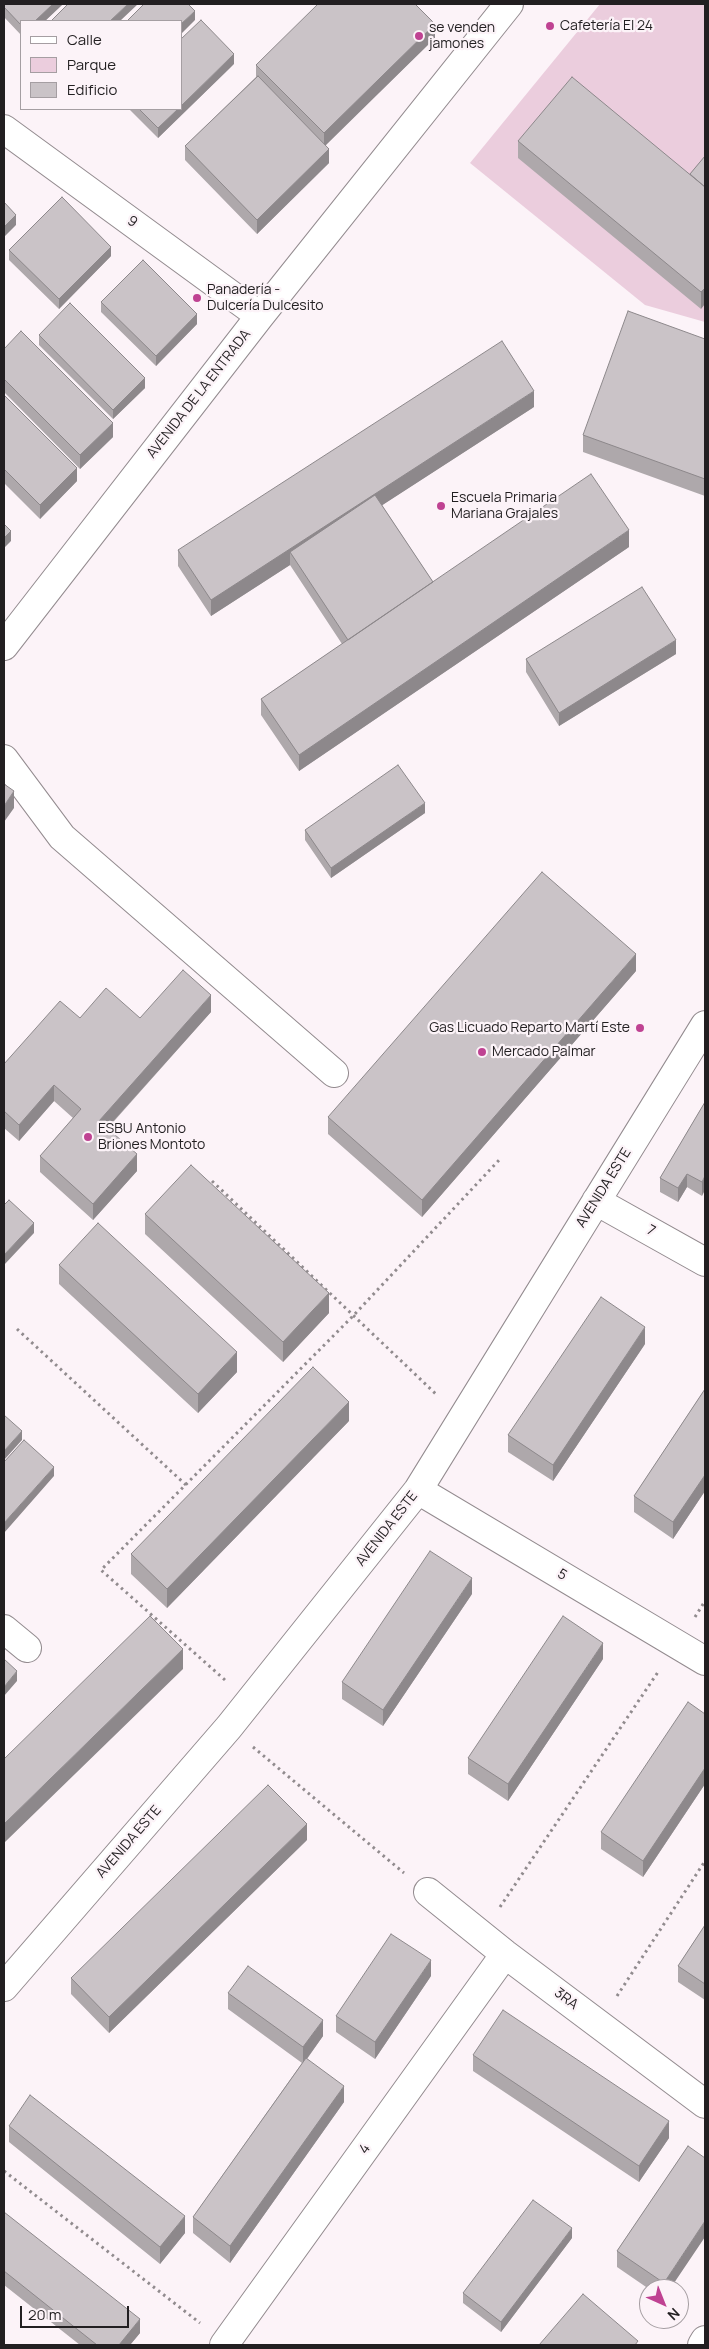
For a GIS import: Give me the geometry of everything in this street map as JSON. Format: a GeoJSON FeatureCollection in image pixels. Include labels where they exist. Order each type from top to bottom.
{"type":"FeatureCollection","features":[{"type":"Feature","properties":{"kind":"street","name":"AVENIDA DE LA ENTRADA"},"geometry":{"type":"LineString","coordinates":[[4,646],[260,316],[509,4]]}},
{"type":"Feature","properties":{"kind":"street","name":"9"},"geometry":{"type":"LineString","coordinates":[[4,129],[260,316]]}},
{"type":"Feature","properties":{"kind":"street"},"geometry":{"type":"LineString","coordinates":[[4,759],[62,837],[334,1073]]}},
{"type":"Feature","properties":{"kind":"street","name":"AVENIDA ESTE"},"geometry":{"type":"LineString","coordinates":[[4,1987],[250,1702],[418,1490],[705,1025]]}},
{"type":"Feature","properties":{"kind":"street","name":"7"},"geometry":{"type":"LineString","coordinates":[[596,1202],[705,1262]]}},
{"type":"Feature","properties":{"kind":"street","name":"5"},"geometry":{"type":"LineString","coordinates":[[418,1490],[705,1661]]}},
{"type":"Feature","properties":{"kind":"street"},"geometry":{"type":"LineString","coordinates":[[4,1628],[26,1648]]}},
{"type":"Feature","properties":{"kind":"street","name":"3RA"},"geometry":{"type":"LineString","coordinates":[[428,1892],[505,1954],[705,2104]]}},
{"type":"Feature","properties":{"kind":"street","name":"4"},"geometry":{"type":"LineString","coordinates":[[225,2344],[505,1954]]}},
{"type":"Feature","properties":{"kind":"street"},"geometry":{"type":"LineString","coordinates":[[702,2345],[705,2340]]}},
{"type":"Feature","properties":{"kind":"path"},"geometry":{"type":"LineString","coordinates":[[250,1702],[101,1570],[353,1316],[501,1158]]}},
{"type":"Feature","properties":{"kind":"path"},"geometry":{"type":"LineString","coordinates":[[212,1181],[461,1418]]}},
{"type":"Feature","properties":{"kind":"path"},"geometry":{"type":"LineString","coordinates":[[17,1329],[186,1485]]}},
{"type":"Feature","properties":{"kind":"path"},"geometry":{"type":"LineString","coordinates":[[481,1935],[705,1601]]}},
{"type":"Feature","properties":{"kind":"path"},"geometry":{"type":"LineString","coordinates":[[229,1727],[428,1892]]}},
{"type":"Feature","properties":{"kind":"path"},"geometry":{"type":"LineString","coordinates":[[599,2024],[705,1861]]}},
{"type":"Feature","properties":{"kind":"path"},"geometry":{"type":"LineString","coordinates":[[4,2171],[225,2344]]}},
{"type":"Feature","properties":{"kind":"green space"},"geometry":{"type":"Polygon","coordinates":[[[600,4],[705,4],[705,322],[645,305],[470,163],[600,4]]]}},
{"type":"Feature","properties":{"kind":"building"},"geometry":{"type":"Polygon","coordinates":[[[4,4],[53,4],[36,20],[20,20],[20,24],[4,7],[4,4]]]}},
{"type":"Feature","properties":{"kind":"building"},"geometry":{"type":"Polygon","coordinates":[[[68,4],[128,4],[111,20],[52,20],[68,4]]]}},
{"type":"Feature","properties":{"kind":"building"},"geometry":{"type":"Polygon","coordinates":[[[144,4],[188,4],[195,11],[182,23],[182,20],[128,20],[144,4]]]}},
{"type":"Feature","properties":{"kind":"building"},"geometry":{"type":"Polygon","coordinates":[[[318,4],[415,4],[435,24],[324,133],[256,65],[318,4]]]}},
{"type":"Feature","properties":{"kind":"building"},"geometry":{"type":"Polygon","coordinates":[[[201,20],[234,54],[182,105],[182,38],[201,20]]]}},
{"type":"Feature","properties":{"kind":"building"},"geometry":{"type":"Polygon","coordinates":[[[258,76],[329,149],[257,220],[185,146],[258,76]]]}},
{"type":"Feature","properties":{"kind":"building"},"geometry":{"type":"Polygon","coordinates":[[[572,77],[705,187],[705,288],[701,292],[518,141],[572,77]]]}},
{"type":"Feature","properties":{"kind":"building"},"geometry":{"type":"Polygon","coordinates":[[[140,110],[177,110],[158,128],[140,110]]]}},
{"type":"Feature","properties":{"kind":"building"},"geometry":{"type":"Polygon","coordinates":[[[705,156],[705,187],[690,174],[705,156]]]}},
{"type":"Feature","properties":{"kind":"building"},"geometry":{"type":"Polygon","coordinates":[[[62,197],[111,247],[59,299],[9,250],[62,197]]]}},
{"type":"Feature","properties":{"kind":"building"},"geometry":{"type":"Polygon","coordinates":[[[4,202],[16,215],[4,227],[4,202]]]}},
{"type":"Feature","properties":{"kind":"building"},"geometry":{"type":"Polygon","coordinates":[[[143,260],[197,314],[156,356],[101,302],[143,260]]]}},
{"type":"Feature","properties":{"kind":"building"},"geometry":{"type":"Polygon","coordinates":[[[70,303],[145,378],[113,410],[39,335],[70,303]]]}},
{"type":"Feature","properties":{"kind":"building"},"geometry":{"type":"Polygon","coordinates":[[[628,311],[705,339],[705,479],[583,435],[628,311]]]}},
{"type":"Feature","properties":{"kind":"building"},"geometry":{"type":"Polygon","coordinates":[[[21,331],[113,423],[80,455],[4,379],[4,349],[21,331]]]}},
{"type":"Feature","properties":{"kind":"building"},"geometry":{"type":"Polygon","coordinates":[[[502,341],[534,391],[211,600],[178,550],[502,341]]]}},
{"type":"Feature","properties":{"kind":"building"},"geometry":{"type":"Polygon","coordinates":[[[4,395],[77,468],[40,505],[4,469],[4,395]]]}},
{"type":"Feature","properties":{"kind":"building"},"geometry":{"type":"Polygon","coordinates":[[[591,474],[629,530],[299,755],[261,699],[591,474]]]}},
{"type":"Feature","properties":{"kind":"building"},"geometry":{"type":"Polygon","coordinates":[[[375,495],[433,582],[348,640],[290,552],[375,495]]]}},
{"type":"Feature","properties":{"kind":"building"},"geometry":{"type":"Polygon","coordinates":[[[4,524],[11,531],[4,538],[4,524]]]}},
{"type":"Feature","properties":{"kind":"building"},"geometry":{"type":"Polygon","coordinates":[[[642,587],[676,640],[559,713],[526,659],[642,587]]]}},
{"type":"Feature","properties":{"kind":"building"},"geometry":{"type":"Polygon","coordinates":[[[398,765],[425,803],[331,868],[305,830],[398,765]]]}},
{"type":"Feature","properties":{"kind":"building"},"geometry":{"type":"Polygon","coordinates":[[[4,784],[14,791],[4,806],[4,784]]]}},
{"type":"Feature","properties":{"kind":"building","name":"Mercado Palmar"},"geometry":{"type":"Polygon","coordinates":[[[542,872],[636,954],[422,1200],[328,1117],[542,872]]]}},
{"type":"Feature","properties":{"kind":"building"},"geometry":{"type":"Polygon","coordinates":[[[183,970],[211,995],[99,1121],[137,1154],[93,1204],[40,1156],[81,1109],[54,1085],[19,1125],[4,1111],[4,1064],[60,1001],[80,1018],[106,988],[140,1018],[183,970]]]}},
{"type":"Feature","properties":{"kind":"building"},"geometry":{"type":"Polygon","coordinates":[[[705,1102],[705,1176],[702,1182],[687,1174],[678,1188],[660,1178],[705,1102]]]}},
{"type":"Feature","properties":{"kind":"building"},"geometry":{"type":"Polygon","coordinates":[[[191,1165],[329,1293],[283,1342],[145,1214],[191,1165]]]}},
{"type":"Feature","properties":{"kind":"building"},"geometry":{"type":"Polygon","coordinates":[[[9,1200],[34,1223],[4,1255],[4,1205],[9,1200]]]}},
{"type":"Feature","properties":{"kind":"building"},"geometry":{"type":"Polygon","coordinates":[[[98,1223],[237,1352],[198,1394],[59,1265],[98,1223]]]}},
{"type":"Feature","properties":{"kind":"building"},"geometry":{"type":"Polygon","coordinates":[[[601,1297],[645,1327],[553,1465],[508,1435],[601,1297]]]}},
{"type":"Feature","properties":{"kind":"building"},"geometry":{"type":"Polygon","coordinates":[[[313,1367],[349,1402],[167,1589],[131,1554],[313,1367]]]}},
{"type":"Feature","properties":{"kind":"building"},"geometry":{"type":"Polygon","coordinates":[[[705,1389],[705,1475],[673,1522],[634,1496],[705,1389]]]}},
{"type":"Feature","properties":{"kind":"building"},"geometry":{"type":"Polygon","coordinates":[[[4,1415],[22,1431],[4,1451],[4,1415]]]}},
{"type":"Feature","properties":{"kind":"building"},"geometry":{"type":"Polygon","coordinates":[[[24,1440],[54,1467],[4,1523],[4,1462],[24,1440]]]}},
{"type":"Feature","properties":{"kind":"building"},"geometry":{"type":"Polygon","coordinates":[[[430,1551],[472,1578],[383,1710],[342,1682],[430,1551]]]}},
{"type":"Feature","properties":{"kind":"building"},"geometry":{"type":"Polygon","coordinates":[[[150,1616],[183,1649],[4,1824],[4,1759],[150,1616]]]}},
{"type":"Feature","properties":{"kind":"building"},"geometry":{"type":"Polygon","coordinates":[[[563,1616],[603,1643],[508,1784],[468,1758],[563,1616]]]}},
{"type":"Feature","properties":{"kind":"building"},"geometry":{"type":"Polygon","coordinates":[[[4,1659],[17,1671],[4,1687],[4,1659]]]}},
{"type":"Feature","properties":{"kind":"building"},"geometry":{"type":"Polygon","coordinates":[[[688,1702],[705,1714],[705,1768],[643,1861],[601,1832],[688,1702]]]}},
{"type":"Feature","properties":{"kind":"building"},"geometry":{"type":"Polygon","coordinates":[[[268,1785],[307,1824],[109,2017],[71,1978],[268,1785]]]}},
{"type":"Feature","properties":{"kind":"building"},"geometry":{"type":"Polygon","coordinates":[[[705,1925],[705,1984],[678,1966],[705,1925]]]}},
{"type":"Feature","properties":{"kind":"building"},"geometry":{"type":"Polygon","coordinates":[[[391,1934],[431,1960],[375,2042],[336,2016],[391,1934]]]}},
{"type":"Feature","properties":{"kind":"building"},"geometry":{"type":"Polygon","coordinates":[[[248,1966],[323,2020],[303,2047],[228,1993],[248,1966]]]}},
{"type":"Feature","properties":{"kind":"building"},"geometry":{"type":"Polygon","coordinates":[[[503,2010],[669,2121],[639,2166],[473,2055],[503,2010]]]}},
{"type":"Feature","properties":{"kind":"building"},"geometry":{"type":"Polygon","coordinates":[[[306,2058],[344,2086],[230,2246],[193,2217],[306,2058]]]}},
{"type":"Feature","properties":{"kind":"building"},"geometry":{"type":"Polygon","coordinates":[[[30,2095],[185,2216],[160,2247],[9,2126],[30,2095]]]}},
{"type":"Feature","properties":{"kind":"building"},"geometry":{"type":"Polygon","coordinates":[[[688,2146],[705,2158],[705,2221],[667,2279],[658,2279],[617,2251],[688,2146]]]}},
{"type":"Feature","properties":{"kind":"building"},"geometry":{"type":"Polygon","coordinates":[[[533,2200],[572,2228],[501,2322],[463,2293],[533,2200]]]}},
{"type":"Feature","properties":{"kind":"building"},"geometry":{"type":"Polygon","coordinates":[[[4,2212],[140,2319],[119,2345],[97,2345],[4,2271],[4,2212]]]}},
{"type":"Feature","properties":{"kind":"building"},"geometry":{"type":"Polygon","coordinates":[[[583,2294],[638,2341],[635,2345],[539,2345],[583,2294]]]}},
{"type":"Feature","properties":{"kind":"place","name":"Cafetería El 24"},"geometry":{"type":"Point","coordinates":[550,26]}},
{"type":"Feature","properties":{"kind":"place","name":"se venden jamones"},"geometry":{"type":"Point","coordinates":[419,36]}},
{"type":"Feature","properties":{"kind":"place","name":"Panadería - Dulcería Dulcesito"},"geometry":{"type":"Point","coordinates":[197,298]}},
{"type":"Feature","properties":{"kind":"place","name":"Escuela Primaria Mariana Grajales"},"geometry":{"type":"Point","coordinates":[441,506]}},
{"type":"Feature","properties":{"kind":"place","name":"Gas Licuado Reparto Martí Este"},"geometry":{"type":"Point","coordinates":[640,1028]}},
{"type":"Feature","properties":{"kind":"place","name":"Mercado Palmar"},"geometry":{"type":"Point","coordinates":[482,1052]}},
{"type":"Feature","properties":{"kind":"place","name":"ESBU Antonio Briones Montoto"},"geometry":{"type":"Point","coordinates":[88,1137]}}]}
